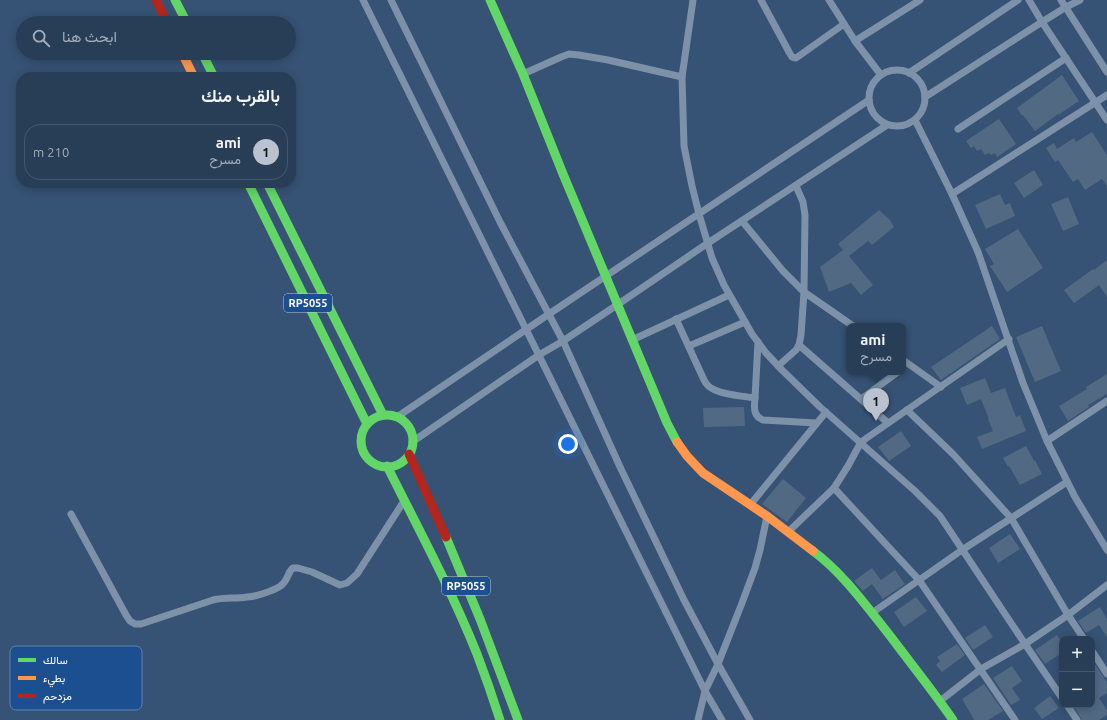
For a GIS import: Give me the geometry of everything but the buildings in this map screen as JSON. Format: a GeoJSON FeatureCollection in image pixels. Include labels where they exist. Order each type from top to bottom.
{"type":"FeatureCollection","features":[{"type":"Feature","properties":{"kind":"main road"},"geometry":{"type":"LineString","coordinates":[[156,0],[164,16]]}},
{"type":"Feature","properties":{"kind":"main road"},"geometry":{"type":"LineString","coordinates":[[175,0],[183,16]]}},
{"type":"Feature","properties":{"kind":"main road"},"geometry":{"type":"LineString","coordinates":[[490,0],[523,74],[617,306],[667,423],[684,453],[703,473],[767,516],[821,556],[839,574],[872,613],[953,720]]}},
{"type":"Feature","properties":{"kind":"main road"},"geometry":{"type":"LineString","coordinates":[[186,60],[192,72]]}},
{"type":"Feature","properties":{"kind":"main road"},"geometry":{"type":"LineString","coordinates":[[206,60],[212,72]]}},
{"type":"Feature","properties":{"kind":"main road","name":"RP5055"},"geometry":{"type":"LineString","coordinates":[[250,188],[367,424]]}},
{"type":"Feature","properties":{"kind":"main road","name":"RP5055"},"geometry":{"type":"LineString","coordinates":[[269,188],[383,415]]}},
{"type":"Feature","properties":{"kind":"main road"},"geometry":{"type":"LineString","coordinates":[[383,415],[397,417],[404,421],[412,434],[409,454],[396,465],[387,466],[373,462],[367,458],[361,445],[363,430],[367,424],[371,420],[383,415]]}},
{"type":"Feature","properties":{"kind":"main road","name":"RP5055"},"geometry":{"type":"LineString","coordinates":[[409,454],[438,519],[495,656],[518,720]]}},
{"type":"Feature","properties":{"kind":"main road","name":"RP5055"},"geometry":{"type":"LineString","coordinates":[[387,466],[428,547],[475,648],[495,701],[500,720]]}},
{"type":"Feature","properties":{"kind":"street"},"geometry":{"type":"LineString","coordinates":[[363,0],[525,330],[539,355],[705,691],[722,720]]}},
{"type":"Feature","properties":{"kind":"street"},"geometry":{"type":"LineString","coordinates":[[391,0],[500,222],[549,314],[663,558],[718,664],[750,720]]}},
{"type":"Feature","properties":{"kind":"street"},"geometry":{"type":"LineString","coordinates":[[694,0],[682,77],[684,146],[692,186],[712,258],[729,295],[758,342],[778,366],[826,412],[928,503],[940,516],[1059,694]]}},
{"type":"Feature","properties":{"kind":"street"},"geometry":{"type":"LineString","coordinates":[[761,0],[792,57],[796,58],[844,24]]}},
{"type":"Feature","properties":{"kind":"street"},"geometry":{"type":"LineString","coordinates":[[855,41],[920,0]]}},
{"type":"Feature","properties":{"kind":"street"},"geometry":{"type":"LineString","coordinates":[[909,73],[1018,0]]}},
{"type":"Feature","properties":{"kind":"street"},"geometry":{"type":"LineString","coordinates":[[1029,0],[1107,120]]}},
{"type":"Feature","properties":{"kind":"street"},"geometry":{"type":"LineString","coordinates":[[1061,0],[1107,72]]}},
{"type":"Feature","properties":{"kind":"street"},"geometry":{"type":"LineString","coordinates":[[925,98],[1042,22],[1080,0]]}},
{"type":"Feature","properties":{"kind":"street"},"geometry":{"type":"LineString","coordinates":[[831,1],[855,41],[881,75]]}},
{"type":"Feature","properties":{"kind":"street"},"geometry":{"type":"LineString","coordinates":[[523,74],[569,54],[608,60],[682,77]]}},
{"type":"Feature","properties":{"kind":"street"},"geometry":{"type":"LineString","coordinates":[[958,129],[1066,58]]}},
{"type":"Feature","properties":{"kind":"street"},"geometry":{"type":"LineString","coordinates":[[894,70],[909,73],[920,83],[925,98],[924,106],[915,120],[901,126],[887,125],[874,115],[869,100],[870,90],[874,82],[881,75],[894,70]]}},
{"type":"Feature","properties":{"kind":"street"},"geometry":{"type":"LineString","coordinates":[[952,194],[1107,95]]}},
{"type":"Feature","properties":{"kind":"street"},"geometry":{"type":"LineString","coordinates":[[397,417],[869,100]]}},
{"type":"Feature","properties":{"kind":"street"},"geometry":{"type":"LineString","coordinates":[[915,120],[952,194],[978,252],[1023,383],[1047,441],[1075,497],[1107,550]]}},
{"type":"Feature","properties":{"kind":"street"},"geometry":{"type":"LineString","coordinates":[[412,442],[539,355],[617,306],[708,243],[887,125]]}},
{"type":"Feature","properties":{"kind":"street"},"geometry":{"type":"LineString","coordinates":[[778,366],[796,350],[799,345],[801,335],[804,292],[804,206],[796,186]]}},
{"type":"Feature","properties":{"kind":"street"},"geometry":{"type":"LineString","coordinates":[[742,221],[783,271],[804,292],[849,323]]}},
{"type":"Feature","properties":{"kind":"street"},"geometry":{"type":"LineString","coordinates":[[632,340],[729,295]]}},
{"type":"Feature","properties":{"kind":"street"},"geometry":{"type":"LineString","coordinates":[[676,319],[707,385],[719,392],[755,398]]}},
{"type":"Feature","properties":{"kind":"street"},"geometry":{"type":"LineString","coordinates":[[688,346],[745,322]]}},
{"type":"Feature","properties":{"kind":"street"},"geometry":{"type":"LineString","coordinates":[[788,532],[834,488],[861,442],[1009,339]]}},
{"type":"Feature","properties":{"kind":"street"},"geometry":{"type":"LineString","coordinates":[[758,342],[754,408],[755,413],[763,420],[816,423]]}},
{"type":"Feature","properties":{"kind":"street"},"geometry":{"type":"LineString","coordinates":[[799,345],[888,423]]}},
{"type":"Feature","properties":{"kind":"street"},"geometry":{"type":"LineString","coordinates":[[906,365],[941,387]]}},
{"type":"Feature","properties":{"kind":"street"},"geometry":{"type":"LineString","coordinates":[[861,399],[894,375]]}},
{"type":"Feature","properties":{"kind":"street"},"geometry":{"type":"LineString","coordinates":[[1047,441],[1107,401]]}},
{"type":"Feature","properties":{"kind":"street"},"geometry":{"type":"LineString","coordinates":[[907,410],[953,454],[1011,518],[1082,636]]}},
{"type":"Feature","properties":{"kind":"street"},"geometry":{"type":"LineString","coordinates":[[750,505],[826,412]]}},
{"type":"Feature","properties":{"kind":"street"},"geometry":{"type":"LineString","coordinates":[[872,613],[962,550],[1067,482]]}},
{"type":"Feature","properties":{"kind":"street"},"geometry":{"type":"LineString","coordinates":[[834,488],[919,580],[1015,720]]}},
{"type":"Feature","properties":{"kind":"street"},"geometry":{"type":"LineString","coordinates":[[71,514],[126,615],[130,621],[135,624],[141,624],[213,600],[222,598],[247,597],[276,588],[285,581],[293,568],[312,572],[340,585],[347,583],[357,574],[404,501]]}},
{"type":"Feature","properties":{"kind":"street"},"geometry":{"type":"LineString","coordinates":[[698,720],[705,691],[718,664],[755,568],[767,516]]}},
{"type":"Feature","properties":{"kind":"street"},"geometry":{"type":"LineString","coordinates":[[940,701],[981,669],[1025,644],[1068,615],[1107,585]]}},
{"type":"Feature","properties":{"kind":"street"},"geometry":{"type":"LineString","coordinates":[[1095,656],[1107,674]]}},
{"type":"Feature","properties":{"kind":"street"},"geometry":{"type":"LineString","coordinates":[[1069,708],[1077,720]]}},
{"type":"Feature","properties":{"kind":"traffic: fast"},"geometry":{"type":"LineString","coordinates":[[175,0],[183,16]]}},
{"type":"Feature","properties":{"kind":"traffic: fast"},"geometry":{"type":"LineString","coordinates":[[490,0],[523,74],[667,423],[677,442]]}},
{"type":"Feature","properties":{"kind":"traffic: fast"},"geometry":{"type":"LineString","coordinates":[[206,60],[212,72]]}},
{"type":"Feature","properties":{"kind":"traffic: fast"},"geometry":{"type":"LineString","coordinates":[[250,188],[367,424]]}},
{"type":"Feature","properties":{"kind":"traffic: fast"},"geometry":{"type":"LineString","coordinates":[[270,188],[383,415]]}},
{"type":"Feature","properties":{"kind":"traffic: fast"},"geometry":{"type":"LineString","coordinates":[[387,415],[397,417],[405,423],[411,431],[413,441],[411,451],[405,459],[397,465],[387,467],[377,465],[369,459],[363,451],[361,441],[363,431],[369,423],[377,417],[387,415]]}},
{"type":"Feature","properties":{"kind":"traffic: fast"},"geometry":{"type":"LineString","coordinates":[[387,466],[434,559],[467,630],[500,720]]}},
{"type":"Feature","properties":{"kind":"traffic: fast"},"geometry":{"type":"LineString","coordinates":[[446,537],[480,619],[518,720]]}},
{"type":"Feature","properties":{"kind":"traffic: fast"},"geometry":{"type":"LineString","coordinates":[[813,551],[835,570],[855,591],[953,720]]}},
{"type":"Feature","properties":{"kind":"traffic: slow"},"geometry":{"type":"LineString","coordinates":[[186,60],[192,72]]}},
{"type":"Feature","properties":{"kind":"traffic: slow"},"geometry":{"type":"LineString","coordinates":[[677,442],[687,456],[703,473],[767,516],[813,551]]}},
{"type":"Feature","properties":{"kind":"traffic: jam"},"geometry":{"type":"LineString","coordinates":[[156,0],[164,16]]}},
{"type":"Feature","properties":{"kind":"traffic: jam"},"geometry":{"type":"LineString","coordinates":[[409,454],[446,537]]}},
{"type":"Feature","properties":{"kind":"place","name":"ami"},"geometry":{"type":"Point","coordinates":[876,421]}}]}
